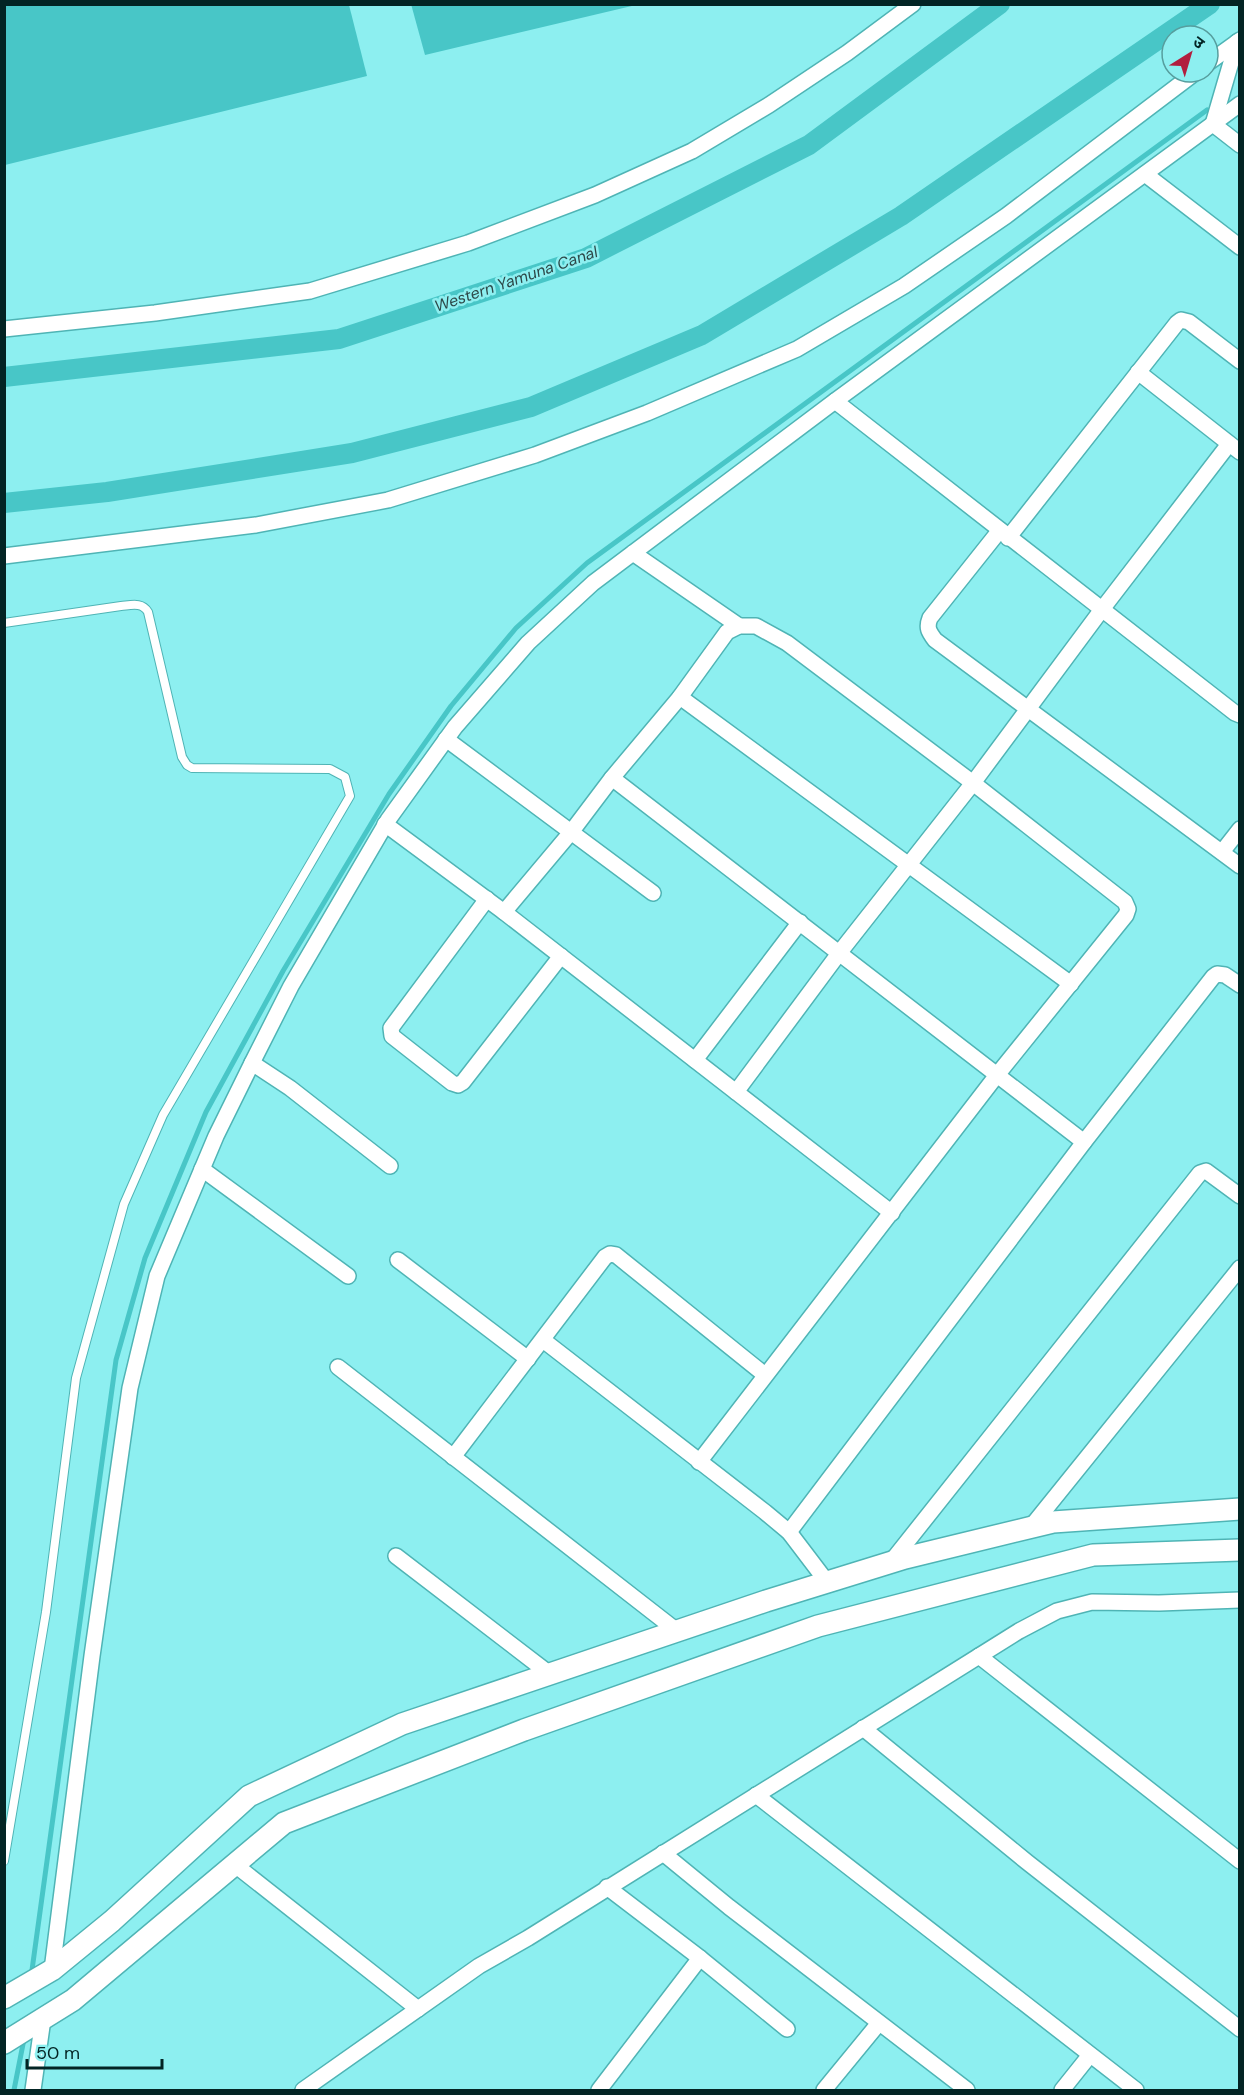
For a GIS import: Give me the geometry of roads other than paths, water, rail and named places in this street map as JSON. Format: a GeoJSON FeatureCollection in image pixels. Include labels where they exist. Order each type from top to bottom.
{"type":"FeatureCollection","features":[{"type":"Feature","properties":{"kind":"street"},"geometry":{"type":"LineString","coordinates":[[4,329],[155,313],[310,291],[468,243],[595,195],[692,151],[769,105],[828,66],[913,4]]}},
{"type":"Feature","properties":{"kind":"street"},"geometry":{"type":"LineString","coordinates":[[1220,54],[1238,41]]}},
{"type":"Feature","properties":{"kind":"street"},"geometry":{"type":"LineString","coordinates":[[1213,124],[1238,41]]}},
{"type":"Feature","properties":{"kind":"street"},"geometry":{"type":"LineString","coordinates":[[4,556],[256,525],[388,500],[535,455],[647,413],[797,350],[904,286],[1006,216],[1180,84]]}},
{"type":"Feature","properties":{"kind":"street"},"geometry":{"type":"LineString","coordinates":[[52,1970],[92,1656],[130,1388],[157,1276],[216,1136],[252,1063],[291,986],[385,824],[446,739],[528,643],[593,583],[835,401],[1239,104]]}},
{"type":"Feature","properties":{"kind":"street"},"geometry":{"type":"LineString","coordinates":[[1213,124],[1239,145]]}},
{"type":"Feature","properties":{"kind":"street"},"geometry":{"type":"LineString","coordinates":[[1145,174],[1239,247]]}},
{"type":"Feature","properties":{"kind":"street"},"geometry":{"type":"LineString","coordinates":[[1239,361],[1193,325],[1182,320],[1173,327],[1004,534],[930,618],[928,624],[929,632],[935,640],[1239,866]]}},
{"type":"Feature","properties":{"kind":"street"},"geometry":{"type":"LineString","coordinates":[[736,1092],[840,952],[973,783],[1103,608],[1234,448],[1138,372]]}},
{"type":"Feature","properties":{"kind":"street"},"geometry":{"type":"LineString","coordinates":[[835,401],[1239,715]]}},
{"type":"Feature","properties":{"kind":"street"},"geometry":{"type":"LineString","coordinates":[[633,553],[739,626]]}},
{"type":"Feature","properties":{"kind":"street"},"geometry":{"type":"LineString","coordinates":[[504,912],[680,697],[727,632],[739,626],[756,626],[787,644],[973,783],[1125,902],[1128,909],[1126,915],[997,1076],[699,1462]]}},
{"type":"Feature","properties":{"kind":"street"},"geometry":{"type":"LineString","coordinates":[[680,697],[1071,984]]}},
{"type":"Feature","properties":{"kind":"street"},"geometry":{"type":"LineString","coordinates":[[446,739],[653,893]]}},
{"type":"Feature","properties":{"kind":"street"},"geometry":{"type":"LineString","coordinates":[[612,778],[1084,1142]]}},
{"type":"Feature","properties":{"kind":"street"},"geometry":{"type":"LineString","coordinates":[[385,824],[504,912],[892,1213]]}},
{"type":"Feature","properties":{"kind":"street"},"geometry":{"type":"LineString","coordinates":[[1222,852],[1239,829]]}},
{"type":"Feature","properties":{"kind":"street"},"geometry":{"type":"LineString","coordinates":[[487,899],[391,1028],[392,1036],[452,1083],[458,1085],[463,1082],[561,956]]}},
{"type":"Feature","properties":{"kind":"street"},"geometry":{"type":"LineString","coordinates":[[695,1060],[800,922]]}},
{"type":"Feature","properties":{"kind":"street"},"geometry":{"type":"LineString","coordinates":[[789,1532],[1084,1142],[1213,977],[1218,974],[1225,975],[1239,985]]}},
{"type":"Feature","properties":{"kind":"street"},"geometry":{"type":"LineString","coordinates":[[252,1063],[290,1088],[390,1166]]}},
{"type":"Feature","properties":{"kind":"street"},"geometry":{"type":"LineString","coordinates":[[202,1169],[348,1276]]}},
{"type":"Feature","properties":{"kind":"street"},"geometry":{"type":"LineString","coordinates":[[891,1562],[1200,1173],[1206,1171],[1239,1196]]}},
{"type":"Feature","properties":{"kind":"street"},"geometry":{"type":"LineString","coordinates":[[453,1457],[605,1257],[610,1254],[616,1255],[765,1375]]}},
{"type":"Feature","properties":{"kind":"street"},"geometry":{"type":"LineString","coordinates":[[398,1260],[528,1359]]}},
{"type":"Feature","properties":{"kind":"street"},"geometry":{"type":"LineString","coordinates":[[1031,1527],[1239,1268]]}},
{"type":"Feature","properties":{"kind":"street"},"geometry":{"type":"LineString","coordinates":[[543,1340],[789,1532],[827,1582]]}},
{"type":"Feature","properties":{"kind":"street"},"geometry":{"type":"LineString","coordinates":[[338,1367],[677,1631]]}},
{"type":"Feature","properties":{"kind":"street"},"geometry":{"type":"LineString","coordinates":[[4,1998],[52,1970],[112,1922],[249,1796],[402,1724],[891,1562],[1053,1522],[1239,1509]]}},
{"type":"Feature","properties":{"kind":"street"},"geometry":{"type":"LineString","coordinates":[[4,2043],[73,2000],[284,1823],[524,1730],[818,1626],[1093,1555],[1239,1550]]}},
{"type":"Feature","properties":{"kind":"street"},"geometry":{"type":"LineString","coordinates":[[396,1556],[551,1675]]}},
{"type":"Feature","properties":{"kind":"street"},"geometry":{"type":"LineString","coordinates":[[313,2088],[479,1966],[1019,1631],[1057,1611],[1092,1602],[1159,1603],[1239,1600]]}},
{"type":"Feature","properties":{"kind":"street"},"geometry":{"type":"LineString","coordinates":[[979,1656],[1239,1861]]}},
{"type":"Feature","properties":{"kind":"street"},"geometry":{"type":"LineString","coordinates":[[863,1728],[1239,2030]]}},
{"type":"Feature","properties":{"kind":"street"},"geometry":{"type":"LineString","coordinates":[[756,1795],[1136,2091]]}},
{"type":"Feature","properties":{"kind":"street"},"geometry":{"type":"LineString","coordinates":[[663,1853],[879,2023],[957,2088]]}},
{"type":"Feature","properties":{"kind":"street"},"geometry":{"type":"LineString","coordinates":[[234,1864],[418,2009]]}},
{"type":"Feature","properties":{"kind":"street"},"geometry":{"type":"LineString","coordinates":[[608,1887],[787,2029]]}},
{"type":"Feature","properties":{"kind":"street"},"geometry":{"type":"LineString","coordinates":[[599,2091],[700,1958]]}},
{"type":"Feature","properties":{"kind":"street"},"geometry":{"type":"LineString","coordinates":[[33,2091],[43,2019]]}},
{"type":"Feature","properties":{"kind":"street"},"geometry":{"type":"LineString","coordinates":[[824,2091],[879,2023]]}},
{"type":"Feature","properties":{"kind":"street"},"geometry":{"type":"LineString","coordinates":[[1062,2091],[1090,2055]]}},
{"type":"Feature","properties":{"kind":"lane"},"geometry":{"type":"LineString","coordinates":[[4,623],[122,606],[144,606],[148,612],[182,758],[187,765],[192,768],[330,769],[345,777],[350,796],[163,1115],[124,1204],[76,1378],[46,1612],[4,1861]]}},
{"type":"Feature","properties":{"kind":"water"},"geometry":{"type":"Polygon","coordinates":[[[411,4],[636,4],[636,5],[425,55],[411,4]]]}},
{"type":"Feature","properties":{"kind":"water"},"geometry":{"type":"Polygon","coordinates":[[[4,5],[349,5],[367,76],[5,165],[4,5]]]}},
{"type":"Feature","properties":{"kind":"waterway","name":"Western Yamuna Canal"},"geometry":{"type":"LineString","coordinates":[[4,377],[339,339],[586,258],[809,145],[1000,4]]}},
{"type":"Feature","properties":{"kind":"waterway"},"geometry":{"type":"LineString","coordinates":[[4,503],[107,492],[352,453],[531,407],[702,335],[901,216],[1210,4]]}},
{"type":"Feature","properties":{"kind":"waterway"},"geometry":{"type":"LineString","coordinates":[[32,1970],[116,1360],[145,1258],[206,1112],[283,971],[389,794],[451,706],[516,628],[587,563],[1207,110]]}},
{"type":"Feature","properties":{"kind":"waterway"},"geometry":{"type":"LineString","coordinates":[[14,2090],[24,2039]]}}]}
